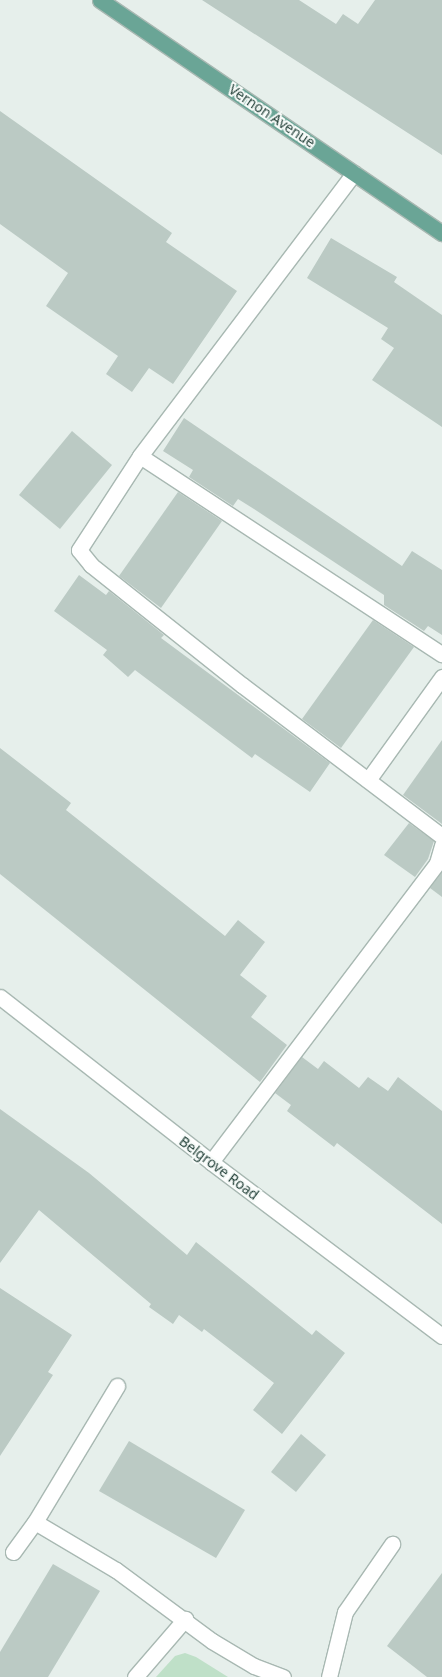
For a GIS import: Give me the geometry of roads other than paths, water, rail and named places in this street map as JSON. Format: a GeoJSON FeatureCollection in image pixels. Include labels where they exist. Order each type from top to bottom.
{"type":"FeatureCollection","features":[{"type":"Feature","properties":{"kind":"main road","name":"Vernon Avenue"},"geometry":{"type":"LineString","coordinates":[[100,0],[442,233]]}},
{"type":"Feature","properties":{"kind":"street"},"geometry":{"type":"LineString","coordinates":[[354,173],[140,456],[79,550],[99,571],[442,836]]}},
{"type":"Feature","properties":{"kind":"street"},"geometry":{"type":"LineString","coordinates":[[140,456],[442,654]]}},
{"type":"Feature","properties":{"kind":"street"},"geometry":{"type":"LineString","coordinates":[[368,780],[442,677]]}},
{"type":"Feature","properties":{"kind":"street"},"geometry":{"type":"LineString","coordinates":[[211,1162],[437,862],[442,846]]}},
{"type":"Feature","properties":{"kind":"street","name":"Belgrove Road"},"geometry":{"type":"LineString","coordinates":[[0,997],[211,1162],[442,1336]]}},
{"type":"Feature","properties":{"kind":"street"},"geometry":{"type":"LineString","coordinates":[[13,1552],[35,1522],[117,1386]]}},
{"type":"Feature","properties":{"kind":"street"},"geometry":{"type":"LineString","coordinates":[[35,1522],[116,1570],[254,1666],[283,1677]]}},
{"type":"Feature","properties":{"kind":"street"},"geometry":{"type":"LineString","coordinates":[[329,1677],[346,1612],[392,1544]]}},
{"type":"Feature","properties":{"kind":"street"},"geometry":{"type":"LineString","coordinates":[[135,1677],[185,1619]]}}]}
